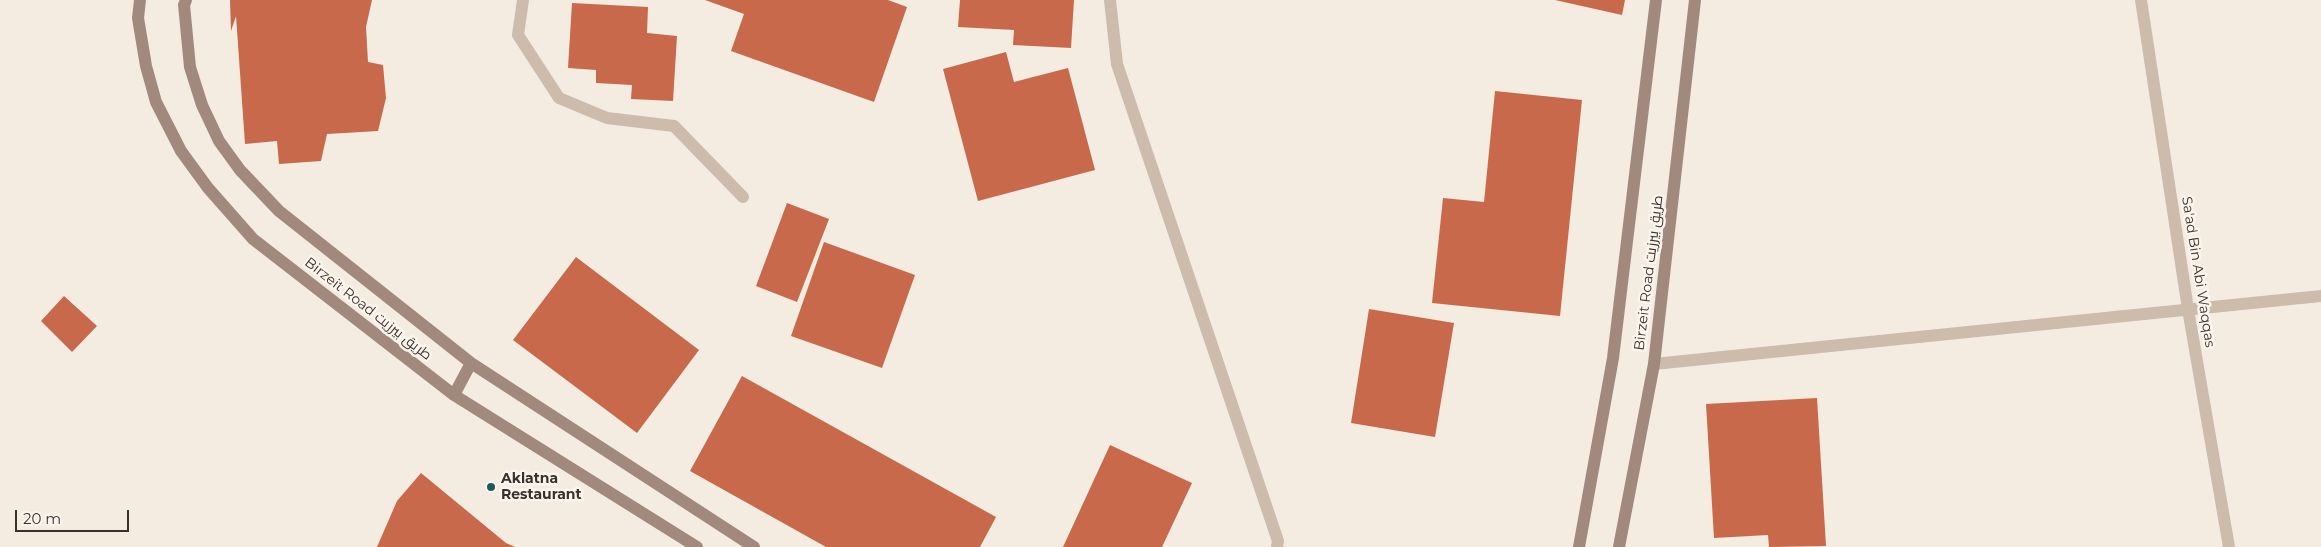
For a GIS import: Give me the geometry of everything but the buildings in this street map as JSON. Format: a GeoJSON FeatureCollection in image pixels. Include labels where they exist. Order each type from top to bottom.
{"type":"FeatureCollection","features":[{"type":"Feature","properties":{"kind":"main road","name":"Birzeit Road طريق بيرزيت"},"geometry":{"type":"LineString","coordinates":[[140,0],[138,18],[144,56],[156,102],[181,151],[208,188],[253,238],[454,395],[697,547]]}},
{"type":"Feature","properties":{"kind":"main road"},"geometry":{"type":"LineString","coordinates":[[186,0],[184,5],[190,67],[202,105],[219,141],[240,170],[279,211],[471,363],[754,547]]}},
{"type":"Feature","properties":{"kind":"main road"},"geometry":{"type":"LineString","coordinates":[[1580,547],[1613,358],[1656,0]]}},
{"type":"Feature","properties":{"kind":"main road","name":"Birzeit Road طريق بيرزيت"},"geometry":{"type":"LineString","coordinates":[[1620,547],[1654,364],[1695,0]]}},
{"type":"Feature","properties":{"kind":"main road"},"geometry":{"type":"LineString","coordinates":[[454,395],[471,363]]}},
{"type":"Feature","properties":{"kind":"street"},"geometry":{"type":"LineString","coordinates":[[523,0],[518,35],[559,98],[607,118],[674,126],[743,197]]}},
{"type":"Feature","properties":{"kind":"street"},"geometry":{"type":"LineString","coordinates":[[1110,0],[1117,64],[1278,541],[1277,547]]}},
{"type":"Feature","properties":{"kind":"street","name":"Sa'ad Bin Abi Waqqas"},"geometry":{"type":"LineString","coordinates":[[2141,0],[2188,309],[2229,547]]}},
{"type":"Feature","properties":{"kind":"street"},"geometry":{"type":"LineString","coordinates":[[1654,364],[2321,296]]}},
{"type":"Feature","properties":{"kind":"place","name":"Aklatna Restaurant"},"geometry":{"type":"Point","coordinates":[491,487]}}]}
